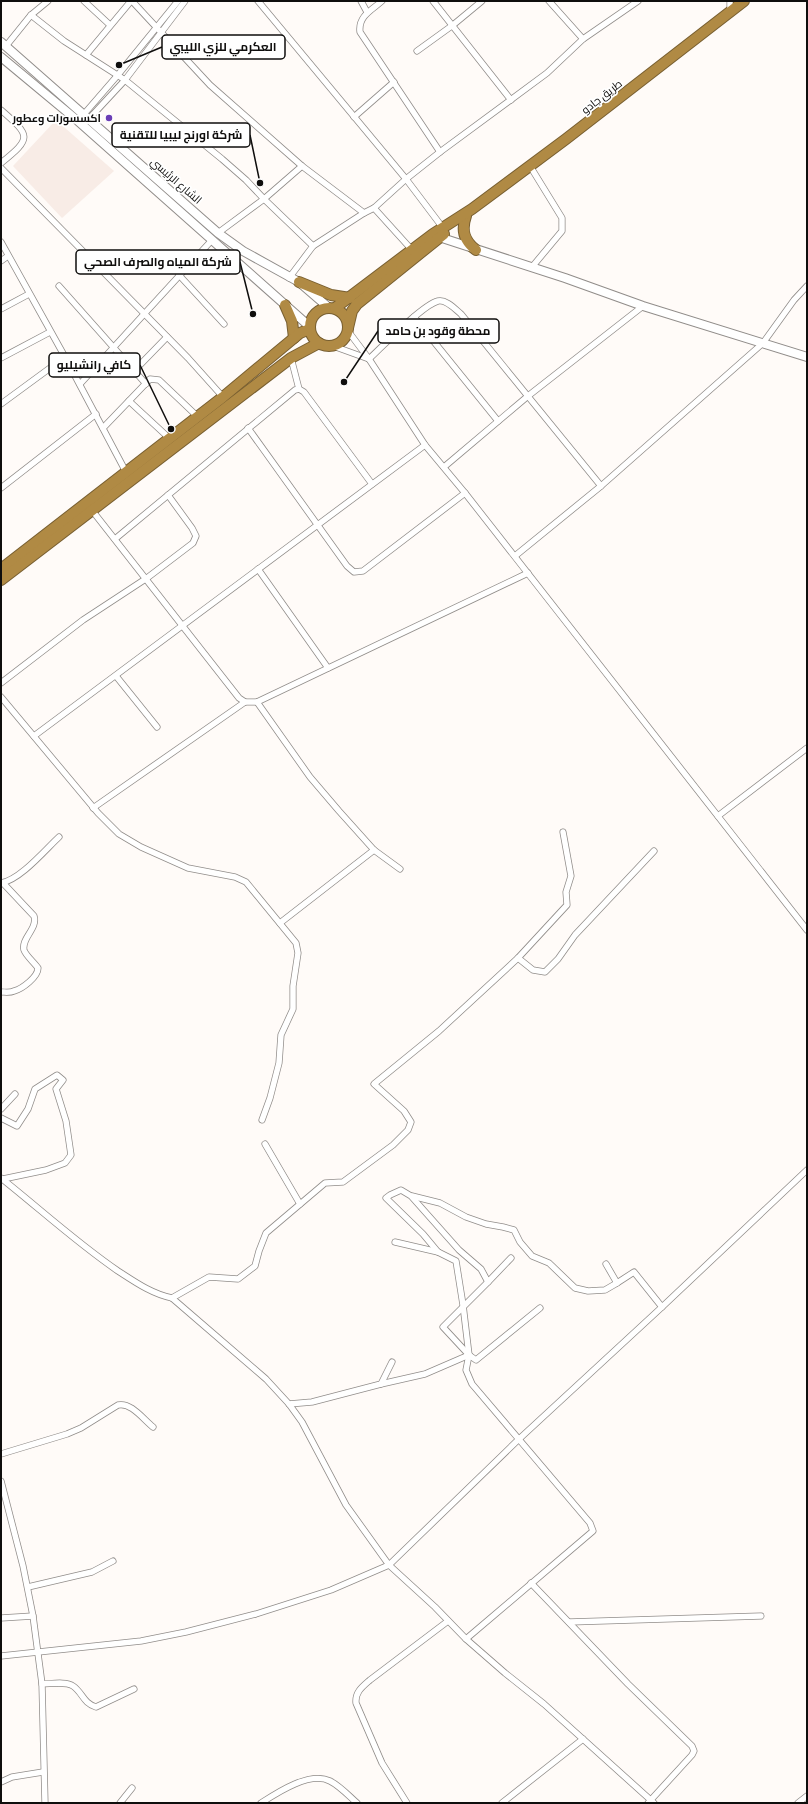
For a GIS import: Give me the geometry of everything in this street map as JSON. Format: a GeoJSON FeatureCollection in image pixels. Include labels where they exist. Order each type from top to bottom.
{"type":"FeatureCollection","features":[{"type":"Feature","properties":{"kind":"highway","name":"طريق جادو"},"geometry":{"type":"LineString","coordinates":[[348,329],[352,311],[357,304],[436,236],[530,166],[744,1]]}},
{"type":"Feature","properties":{"kind":"highway","name":"طريق جادو"},"geometry":{"type":"LineString","coordinates":[[332,308],[350,298],[412,250],[436,236],[443,228],[469,212]]}},
{"type":"Feature","properties":{"kind":"highway"},"geometry":{"type":"LineString","coordinates":[[469,212],[464,223],[466,238],[476,250]]}},
{"type":"Feature","properties":{"kind":"highway"},"geometry":{"type":"LineString","coordinates":[[299,282],[331,295],[350,298]]}},
{"type":"Feature","properties":{"kind":"highway"},"geometry":{"type":"LineString","coordinates":[[285,305],[292,321],[294,338]]}},
{"type":"Feature","properties":{"kind":"highway"},"geometry":{"type":"LineString","coordinates":[[332,308],[346,317],[348,329],[341,342],[333,346],[323,346],[313,338],[310,328],[312,317],[315,313],[332,308]]}},
{"type":"Feature","properties":{"kind":"highway"},"geometry":{"type":"LineString","coordinates":[[1,580],[90,506],[126,472],[198,417],[300,333],[310,328]]}},
{"type":"Feature","properties":{"kind":"highway"},"geometry":{"type":"LineString","coordinates":[[1,569],[90,506],[292,358],[319,343]]}},
{"type":"Feature","properties":{"kind":"street"},"geometry":{"type":"LineString","coordinates":[[4,44],[31,15],[48,1]]}},
{"type":"Feature","properties":{"kind":"street"},"geometry":{"type":"LineString","coordinates":[[84,1],[110,25]]}},
{"type":"Feature","properties":{"kind":"street"},"geometry":{"type":"LineString","coordinates":[[86,55],[131,1],[210,85],[302,166],[364,213]]}},
{"type":"Feature","properties":{"kind":"street"},"geometry":{"type":"LineString","coordinates":[[83,120],[178,1]]}},
{"type":"Feature","properties":{"kind":"street"},"geometry":{"type":"LineString","coordinates":[[83,120],[125,80],[185,1]]}},
{"type":"Feature","properties":{"kind":"street"},"geometry":{"type":"LineString","coordinates":[[258,1],[406,179],[443,228]]}},
{"type":"Feature","properties":{"kind":"street"},"geometry":{"type":"LineString","coordinates":[[361,1],[367,12]]}},
{"type":"Feature","properties":{"kind":"street"},"geometry":{"type":"LineString","coordinates":[[382,1],[367,12],[360,22],[360,32],[440,152]]}},
{"type":"Feature","properties":{"kind":"street"},"geometry":{"type":"LineString","coordinates":[[433,1],[511,100]]}},
{"type":"Feature","properties":{"kind":"street"},"geometry":{"type":"LineString","coordinates":[[417,51],[453,25],[482,1]]}},
{"type":"Feature","properties":{"kind":"street"},"geometry":{"type":"LineString","coordinates":[[549,1],[583,39]]}},
{"type":"Feature","properties":{"kind":"street"},"geometry":{"type":"LineString","coordinates":[[289,278],[312,246],[374,208],[406,179],[440,152],[547,72],[583,39],[638,1]]}},
{"type":"Feature","properties":{"kind":"street"},"geometry":{"type":"LineString","coordinates":[[730,1],[730,12]]}},
{"type":"Feature","properties":{"kind":"street"},"geometry":{"type":"LineString","coordinates":[[31,15],[64,41],[125,80],[222,158],[312,246]]}},
{"type":"Feature","properties":{"kind":"street","name":"الشارع الرئيسي"},"geometry":{"type":"LineString","coordinates":[[4,44],[212,240],[310,328]]}},
{"type":"Feature","properties":{"kind":"street","name":"الشارع الرئيسي"},"geometry":{"type":"LineString","coordinates":[[1,57],[83,120],[218,233],[244,251],[289,278],[299,282],[332,308]]}},
{"type":"Feature","properties":{"kind":"street"},"geometry":{"type":"LineString","coordinates":[[354,117],[394,82]]}},
{"type":"Feature","properties":{"kind":"street"},"geometry":{"type":"LineString","coordinates":[[1,110],[21,127],[24,136],[21,146],[1,163]]}},
{"type":"Feature","properties":{"kind":"street"},"geometry":{"type":"LineString","coordinates":[[218,233],[264,200],[302,166]]}},
{"type":"Feature","properties":{"kind":"street"},"geometry":{"type":"LineString","coordinates":[[530,166],[562,218],[563,225],[562,231],[532,267]]}},
{"type":"Feature","properties":{"kind":"street"},"geometry":{"type":"LineString","coordinates":[[1,168],[167,337],[223,397]]}},
{"type":"Feature","properties":{"kind":"street"},"geometry":{"type":"LineString","coordinates":[[374,208],[412,250]]}},
{"type":"Feature","properties":{"kind":"street"},"geometry":{"type":"LineString","coordinates":[[436,236],[532,267],[643,306],[807,357]]}},
{"type":"Feature","properties":{"kind":"street"},"geometry":{"type":"LineString","coordinates":[[80,384],[178,275],[212,240]]}},
{"type":"Feature","properties":{"kind":"street"},"geometry":{"type":"LineString","coordinates":[[1,242],[80,384],[126,472]]}},
{"type":"Feature","properties":{"kind":"street"},"geometry":{"type":"LineString","coordinates":[[1,261],[8,256]]}},
{"type":"Feature","properties":{"kind":"street"},"geometry":{"type":"LineString","coordinates":[[178,275],[224,324]]}},
{"type":"Feature","properties":{"kind":"street"},"geometry":{"type":"LineString","coordinates":[[60,286],[112,348],[146,384]]}},
{"type":"Feature","properties":{"kind":"street"},"geometry":{"type":"LineString","coordinates":[[515,556],[601,486],[763,343],[794,300],[807,286]]}},
{"type":"Feature","properties":{"kind":"street"},"geometry":{"type":"LineString","coordinates":[[1,309],[29,294]]}},
{"type":"Feature","properties":{"kind":"street"},"geometry":{"type":"LineString","coordinates":[[369,359],[414,317],[438,301],[444,302],[462,314],[601,486]]}},
{"type":"Feature","properties":{"kind":"street"},"geometry":{"type":"LineString","coordinates":[[444,467],[528,396],[643,306]]}},
{"type":"Feature","properties":{"kind":"street"},"geometry":{"type":"LineString","coordinates":[[414,317],[498,421]]}},
{"type":"Feature","properties":{"kind":"street"},"geometry":{"type":"LineString","coordinates":[[348,329],[425,445],[465,492],[807,930]]}},
{"type":"Feature","properties":{"kind":"street"},"geometry":{"type":"LineString","coordinates":[[1,358],[50,332]]}},
{"type":"Feature","properties":{"kind":"street"},"geometry":{"type":"LineString","coordinates":[[134,371],[167,337]]}},
{"type":"Feature","properties":{"kind":"street"},"geometry":{"type":"LineString","coordinates":[[333,346],[369,359]]}},
{"type":"Feature","properties":{"kind":"street"},"geometry":{"type":"LineString","coordinates":[[1,404],[65,357]]}},
{"type":"Feature","properties":{"kind":"street"},"geometry":{"type":"LineString","coordinates":[[292,358],[299,389],[304,392],[372,484]]}},
{"type":"Feature","properties":{"kind":"street"},"geometry":{"type":"LineString","coordinates":[[103,428],[150,379],[159,380],[198,417]]}},
{"type":"Feature","properties":{"kind":"street"},"geometry":{"type":"LineString","coordinates":[[115,539],[294,390],[299,389]]}},
{"type":"Feature","properties":{"kind":"street"},"geometry":{"type":"LineString","coordinates":[[129,401],[169,438]]}},
{"type":"Feature","properties":{"kind":"street"},"geometry":{"type":"LineString","coordinates":[[1,488],[96,414]]}},
{"type":"Feature","properties":{"kind":"street"},"geometry":{"type":"LineString","coordinates":[[248,428],[346,566],[354,572],[362,571],[465,492]]}},
{"type":"Feature","properties":{"kind":"street"},"geometry":{"type":"LineString","coordinates":[[34,736],[425,445]]}},
{"type":"Feature","properties":{"kind":"street"},"geometry":{"type":"LineString","coordinates":[[1,684],[83,620],[147,578],[193,542],[196,536],[192,528],[168,495]]}},
{"type":"Feature","properties":{"kind":"street"},"geometry":{"type":"LineString","coordinates":[[90,506],[239,698],[245,702],[257,702],[528,573]]}},
{"type":"Feature","properties":{"kind":"street"},"geometry":{"type":"LineString","coordinates":[[258,570],[328,668]]}},
{"type":"Feature","properties":{"kind":"street"},"geometry":{"type":"LineString","coordinates":[[116,676],[157,727]]}},
{"type":"Feature","properties":{"kind":"street"},"geometry":{"type":"LineString","coordinates":[[1,697],[93,808],[119,834],[141,847],[188,868],[235,877],[246,882],[296,943],[298,953],[293,986],[293,1009],[281,1035],[279,1063],[270,1098],[262,1120]]}},
{"type":"Feature","properties":{"kind":"street"},"geometry":{"type":"LineString","coordinates":[[93,808],[245,702]]}},
{"type":"Feature","properties":{"kind":"street"},"geometry":{"type":"LineString","coordinates":[[257,702],[310,777],[374,850],[400,869]]}},
{"type":"Feature","properties":{"kind":"street"},"geometry":{"type":"LineString","coordinates":[[718,816],[807,748]]}},
{"type":"Feature","properties":{"kind":"street"},"geometry":{"type":"LineString","coordinates":[[172,1298],[209,1277],[238,1279],[255,1266],[266,1233],[325,1183],[343,1182],[393,1144],[408,1130],[411,1122],[404,1111],[374,1084],[438,1031],[518,958],[567,905],[566,892],[571,876],[563,832]]}},
{"type":"Feature","properties":{"kind":"street"},"geometry":{"type":"LineString","coordinates":[[1,992],[10,992],[21,988],[36,974],[38,968],[26,953],[24,945],[35,923],[34,916],[2,883],[10,880],[26,868],[59,838]]}},
{"type":"Feature","properties":{"kind":"street"},"geometry":{"type":"LineString","coordinates":[[280,923],[374,850]]}},
{"type":"Feature","properties":{"kind":"street"},"geometry":{"type":"LineString","coordinates":[[518,958],[533,970],[545,972],[558,959],[575,935],[654,851]]}},
{"type":"Feature","properties":{"kind":"street"},"geometry":{"type":"LineString","coordinates":[[1,1118],[17,1126],[28,1109],[35,1089],[57,1075],[63,1080],[56,1089],[66,1121],[71,1155],[65,1163],[46,1170],[2,1179]]}},
{"type":"Feature","properties":{"kind":"street"},"geometry":{"type":"LineString","coordinates":[[1,1109],[15,1094]]}},
{"type":"Feature","properties":{"kind":"street"},"geometry":{"type":"LineString","coordinates":[[265,1144],[300,1204]]}},
{"type":"Feature","properties":{"kind":"street"},"geometry":{"type":"LineString","coordinates":[[1,1656],[141,1641],[221,1623],[256,1614],[331,1590],[389,1564],[518,1440],[807,1170]]}},
{"type":"Feature","properties":{"kind":"street"},"geometry":{"type":"LineString","coordinates":[[2,1179],[70,1235],[115,1269],[159,1296],[172,1298],[266,1379],[289,1404],[308,1434],[346,1505],[389,1564],[416,1588],[466,1639],[583,1738],[651,1802],[692,1755],[694,1751],[692,1746],[628,1684],[531,1583]]}},
{"type":"Feature","properties":{"kind":"street"},"geometry":{"type":"LineString","coordinates":[[438,1252],[423,1234],[386,1198],[401,1190],[411,1196],[460,1250],[481,1268],[488,1282]]}},
{"type":"Feature","properties":{"kind":"street"},"geometry":{"type":"LineString","coordinates":[[411,1196],[440,1203],[466,1218],[514,1230],[520,1242],[532,1256],[549,1263],[575,1288],[588,1291],[605,1290],[634,1272],[662,1307]]}},
{"type":"Feature","properties":{"kind":"street"},"geometry":{"type":"LineString","coordinates":[[395,1242],[438,1252],[456,1261],[469,1355],[466,1370],[472,1384],[593,1529],[592,1534],[531,1583],[466,1639]]}},
{"type":"Feature","properties":{"kind":"street"},"geometry":{"type":"LineString","coordinates":[[511,1258],[443,1327],[469,1355],[476,1360],[540,1308]]}},
{"type":"Feature","properties":{"kind":"street"},"geometry":{"type":"LineString","coordinates":[[606,1264],[617,1283]]}},
{"type":"Feature","properties":{"kind":"street"},"geometry":{"type":"LineString","coordinates":[[289,1404],[312,1402],[425,1374],[469,1355]]}},
{"type":"Feature","properties":{"kind":"street"},"geometry":{"type":"LineString","coordinates":[[381,1384],[392,1362]]}},
{"type":"Feature","properties":{"kind":"street"},"geometry":{"type":"LineString","coordinates":[[1,1454],[67,1434],[81,1428],[118,1404],[123,1404],[130,1407],[152,1427]]}},
{"type":"Feature","properties":{"kind":"street"},"geometry":{"type":"LineString","coordinates":[[1,1482],[28,1587],[33,1616],[42,1684],[43,1772],[45,1803]]}},
{"type":"Feature","properties":{"kind":"street"},"geometry":{"type":"LineString","coordinates":[[28,1587],[92,1572],[113,1561]]}},
{"type":"Feature","properties":{"kind":"street"},"geometry":{"type":"LineString","coordinates":[[1,1618],[33,1616]]}},
{"type":"Feature","properties":{"kind":"street"},"geometry":{"type":"LineString","coordinates":[[569,1622],[761,1616]]}},
{"type":"Feature","properties":{"kind":"street"},"geometry":{"type":"LineString","coordinates":[[407,1803],[382,1763],[362,1717],[356,1698],[360,1689],[370,1680],[448,1621]]}},
{"type":"Feature","properties":{"kind":"street"},"geometry":{"type":"LineString","coordinates":[[42,1684],[66,1684],[73,1686],[88,1705],[96,1707],[134,1689]]}},
{"type":"Feature","properties":{"kind":"street"},"geometry":{"type":"LineString","coordinates":[[502,1803],[583,1738]]}},
{"type":"Feature","properties":{"kind":"street"},"geometry":{"type":"LineString","coordinates":[[1,1782],[17,1776],[43,1772]]}},
{"type":"Feature","properties":{"kind":"street"},"geometry":{"type":"LineString","coordinates":[[261,1803],[286,1787],[314,1779],[330,1781],[357,1803]]}},
{"type":"Feature","properties":{"kind":"street"},"geometry":{"type":"LineString","coordinates":[[120,1803],[132,1788]]}},
{"type":"Feature","properties":{"kind":"street"},"geometry":{"type":"LineString","coordinates":[[798,1803],[807,1796]]}},
{"type":"Feature","properties":{"kind":"shaded area"},"geometry":{"type":"Polygon","coordinates":[[[56,120],[114,171],[62,218],[13,166],[56,120]]]}},
{"type":"Feature","properties":{"kind":"place","name":"العكرمي للزي الليبي"},"geometry":{"type":"Point","coordinates":[119,65]}},
{"type":"Feature","properties":{"kind":"place","name":"اكسسورات وعطور"},"geometry":{"type":"Point","coordinates":[109,118]}},
{"type":"Feature","properties":{"kind":"place","name":"شركة اورنج ليبيا للتقنية"},"geometry":{"type":"Point","coordinates":[260,183]}},
{"type":"Feature","properties":{"kind":"place","name":"شركة المياه والصرف الصحي"},"geometry":{"type":"Point","coordinates":[253,314]}},
{"type":"Feature","properties":{"kind":"place","name":"محطة وقود بن حامد"},"geometry":{"type":"Point","coordinates":[344,382]}},
{"type":"Feature","properties":{"kind":"place","name":"كافي رانشيليو"},"geometry":{"type":"Point","coordinates":[171,429]}}]}
